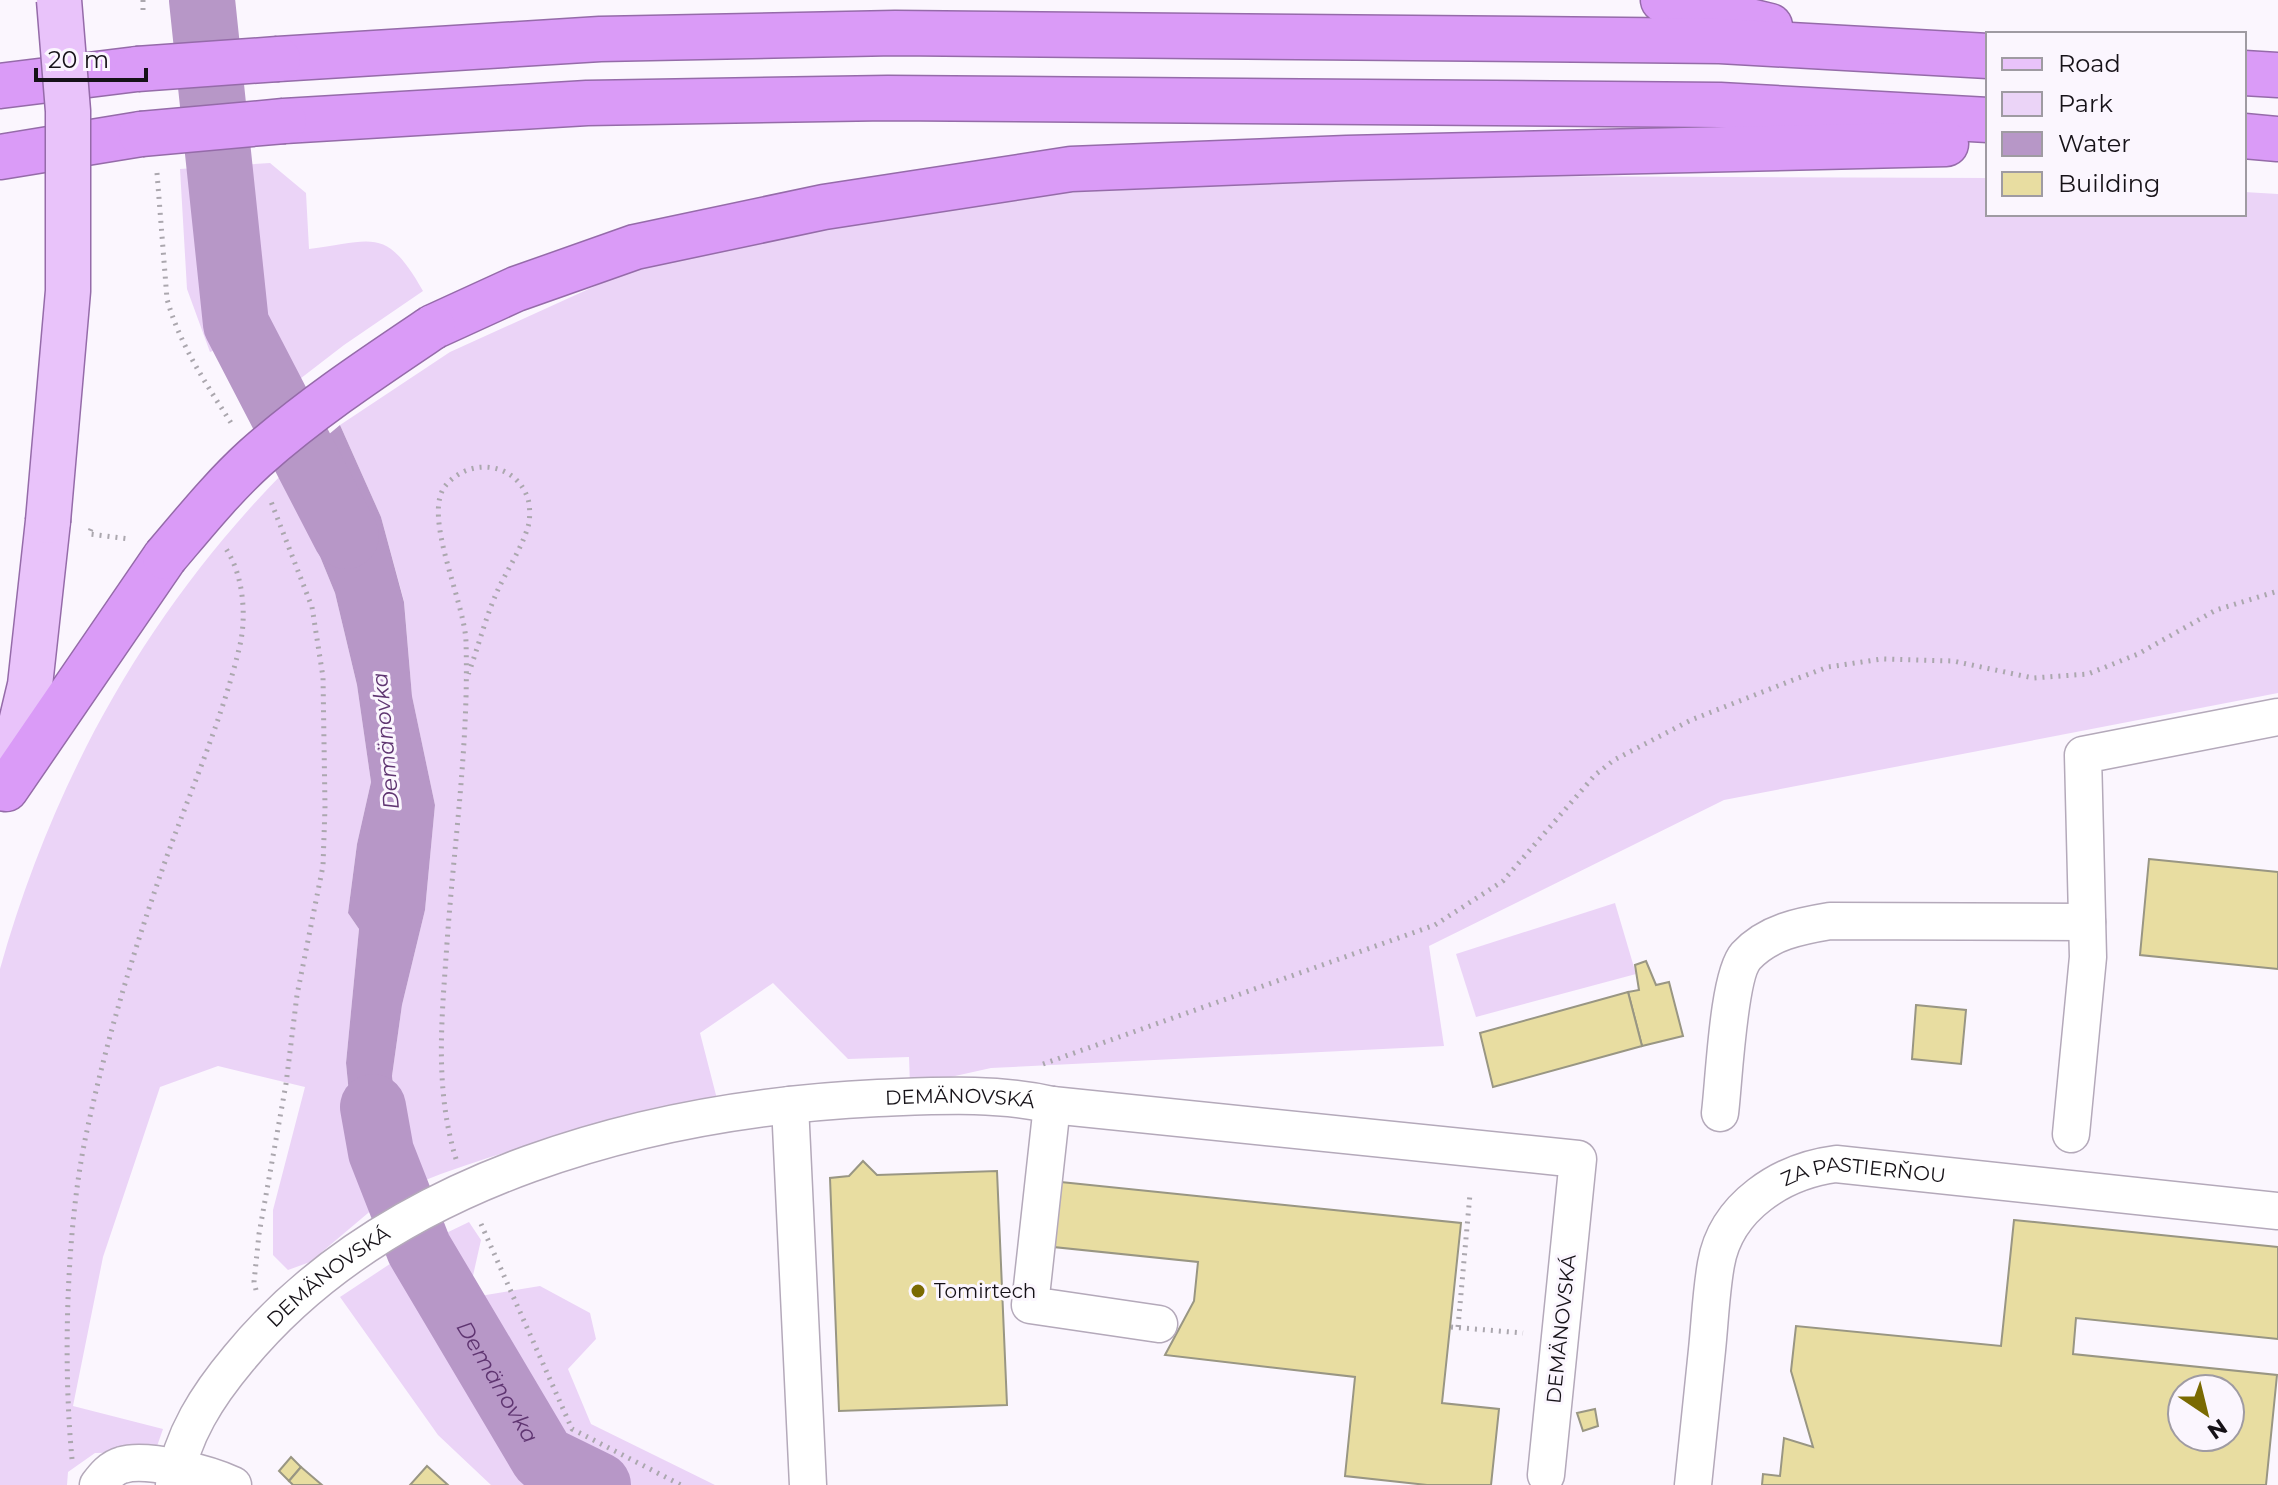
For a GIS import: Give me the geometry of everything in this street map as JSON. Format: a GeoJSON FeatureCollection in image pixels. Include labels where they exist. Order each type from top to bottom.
{"type":"FeatureCollection","features":[{"type":"Feature","properties":{"kind":"highway"},"geometry":{"type":"LineString","coordinates":[[1663,0],[1683,2],[1843,46]]}},
{"type":"Feature","properties":{"kind":"highway"},"geometry":{"type":"LineString","coordinates":[[0,86],[137,69],[600,39],[895,33],[1720,41],[1986,56]]}},
{"type":"Feature","properties":{"kind":"highway"},"geometry":{"type":"LineString","coordinates":[[2246,73],[2278,75]]}},
{"type":"Feature","properties":{"kind":"highway"},"geometry":{"type":"LineString","coordinates":[[0,157],[149,151],[284,121],[587,103],[888,98],[1720,105],[1986,120]]}},
{"type":"Feature","properties":{"kind":"highway"},"geometry":{"type":"LineString","coordinates":[[3,797],[150,549],[213,500],[255,458],[305,417],[433,327],[516,289],[635,247],[824,207],[1071,169],[1347,158],[1986,143]]}},
{"type":"Feature","properties":{"kind":"main road"},"geometry":{"type":"LineString","coordinates":[[3,797],[30,685],[68,291],[68,111],[59,0]]}},
{"type":"Feature","properties":{"kind":"street"},"geometry":{"type":"LineString","coordinates":[[2071,1134],[2088,957],[2083,755],[2278,717]]}},
{"type":"Feature","properties":{"kind":"street"},"geometry":{"type":"LineString","coordinates":[[1720,1113],[1734,985],[1744,958],[1768,939],[1796,927],[1830,921],[2087,922]]}},
{"type":"Feature","properties":{"kind":"street","name":"DEMÄNOVSKÁ"},"geometry":{"type":"LineString","coordinates":[[175,1477],[187,1435],[201,1411],[268,1323],[363,1245],[390,1227],[459,1192],[548,1158],[677,1123],[790,1105],[941,1095],[1020,1098],[1052,1105],[1578,1159],[1546,1475]]}},
{"type":"Feature","properties":{"kind":"street"},"geometry":{"type":"LineString","coordinates":[[790,1105],[808,1485]]}},
{"type":"Feature","properties":{"kind":"street"},"geometry":{"type":"LineString","coordinates":[[1052,1105],[1030,1305],[1159,1324]]}},
{"type":"Feature","properties":{"kind":"street","name":"ZA PASTIERŇOU"},"geometry":{"type":"LineString","coordinates":[[1693,1485],[1716,1260],[1740,1212],[1786,1177],[1814,1167],[1836,1164],[2278,1211]]}},
{"type":"Feature","properties":{"kind":"street"},"geometry":{"type":"LineString","coordinates":[[87,1479],[122,1465],[175,1477],[233,1485]]}},
{"type":"Feature","properties":{"kind":"path"},"geometry":{"type":"LineString","coordinates":[[143,0],[143,15]]}},
{"type":"Feature","properties":{"kind":"path"},"geometry":{"type":"LineString","coordinates":[[149,151],[172,318],[180,339],[238,435]]}},
{"type":"Feature","properties":{"kind":"path"},"geometry":{"type":"LineString","coordinates":[[466,680],[494,598],[529,522],[529,500],[517,479],[482,465],[460,471],[444,487],[437,505],[440,532],[461,606],[466,639],[464,776],[451,866],[440,1053],[441,1100],[459,1192],[572,1429],[681,1485]]}},
{"type":"Feature","properties":{"kind":"path"},"geometry":{"type":"LineString","coordinates":[[267,491],[312,607],[323,677],[325,807],[323,866],[297,995],[286,1084],[259,1234],[254,1282],[268,1323]]}},
{"type":"Feature","properties":{"kind":"path"},"geometry":{"type":"LineString","coordinates":[[92,524],[89,534],[150,549]]}},
{"type":"Feature","properties":{"kind":"path"},"geometry":{"type":"LineString","coordinates":[[87,1479],[72,1458],[70,1280],[83,1158],[99,1079],[131,967],[240,643],[240,586],[236,566],[220,542]]}},
{"type":"Feature","properties":{"kind":"path"},"geometry":{"type":"LineString","coordinates":[[1039,1066],[1435,925],[1503,881],[1595,775],[1614,760],[1691,720],[1793,680],[1828,667],[1882,659],[1953,661],[2033,678],[2088,674],[2138,654],[2216,610],[2278,591]]}},
{"type":"Feature","properties":{"kind":"path"},"geometry":{"type":"LineString","coordinates":[[1458,1327],[1470,1194]]}},
{"type":"Feature","properties":{"kind":"path"},"geometry":{"type":"LineString","coordinates":[[1451,1327],[1560,1337]]}},
{"type":"Feature","properties":{"kind":"green space"},"geometry":{"type":"Polygon","coordinates":[[[270,163],[306,193],[309,249],[364,242],[388,247],[399,256],[423,291],[344,345],[283,392],[250,336],[210,352],[187,289],[180,169],[270,163]]]}},
{"type":"Feature","properties":{"kind":"green space"},"geometry":{"type":"Polygon","coordinates":[[[1501,176],[1986,178],[1986,216],[2246,216],[2246,192],[2278,194],[2278,693],[1724,800],[1429,946],[1444,1046],[991,1068],[910,1086],[909,1057],[848,1059],[773,983],[700,1033],[717,1099],[529,1146],[418,1183],[401,1147],[392,1076],[402,1005],[425,910],[435,805],[412,696],[404,601],[381,517],[340,425],[450,352],[626,272],[756,233],[1048,192],[1284,180],[1501,176]]]}},
{"type":"Feature","properties":{"kind":"green space"},"geometry":{"type":"Polygon","coordinates":[[[285,471],[335,593],[357,685],[371,782],[357,844],[348,913],[359,929],[346,1063],[354,1145],[374,1208],[310,1262],[288,1270],[273,1255],[273,1210],[305,1087],[218,1066],[160,1087],[103,1257],[73,1406],[163,1429],[155,1452],[95,1453],[68,1472],[67,1485],[0,1485],[0,969],[47,831],[77,765],[111,702],[148,640],[190,581],[235,525],[285,471]]]}},
{"type":"Feature","properties":{"kind":"green space"},"geometry":{"type":"Polygon","coordinates":[[[1615,903],[1636,974],[1476,1017],[1456,954],[1615,903]]]}},
{"type":"Feature","properties":{"kind":"green space"},"geometry":{"type":"Polygon","coordinates":[[[469,1222],[481,1240],[468,1298],[540,1286],[590,1313],[596,1339],[568,1369],[591,1424],[715,1485],[491,1485],[438,1435],[340,1297],[411,1250],[469,1222]]]}},
{"type":"Feature","properties":{"kind":"water"},"geometry":{"type":"Polygon","coordinates":[[[340,425],[381,517],[404,602],[412,696],[435,805],[425,910],[402,1005],[392,1076],[401,1147],[418,1183],[374,1208],[354,1145],[346,1063],[359,929],[348,913],[357,844],[371,782],[357,685],[335,593],[285,471],[340,425]]]}},
{"type":"Feature","properties":{"kind":"building"},"geometry":{"type":"Polygon","coordinates":[[[2149,859],[2278,872],[2278,969],[2140,955],[2149,859]]]}},
{"type":"Feature","properties":{"kind":"building"},"geometry":{"type":"Polygon","coordinates":[[[1646,961],[1656,985],[1669,982],[1683,1036],[1642,1046],[1628,992],[1639,990],[1635,965],[1646,961]]]}},
{"type":"Feature","properties":{"kind":"building"},"geometry":{"type":"Polygon","coordinates":[[[1628,992],[1642,1046],[1493,1087],[1480,1033],[1628,992]]]}},
{"type":"Feature","properties":{"kind":"building"},"geometry":{"type":"Polygon","coordinates":[[[1916,1005],[1966,1010],[1961,1064],[1912,1059],[1916,1005]]]}},
{"type":"Feature","properties":{"kind":"building","name":"Tomirtech"},"geometry":{"type":"Polygon","coordinates":[[[863,1161],[877,1175],[997,1171],[1007,1405],[839,1411],[830,1178],[849,1176],[863,1161]]]}},
{"type":"Feature","properties":{"kind":"building"},"geometry":{"type":"Polygon","coordinates":[[[1051,1181],[1461,1223],[1442,1403],[1499,1409],[1491,1485],[1427,1485],[1345,1476],[1355,1377],[1165,1355],[1194,1301],[1198,1262],[1044,1246],[1051,1181]]]}},
{"type":"Feature","properties":{"kind":"building"},"geometry":{"type":"Polygon","coordinates":[[[2014,1220],[2278,1247],[2278,1339],[2076,1318],[2073,1354],[2277,1375],[2266,1485],[1762,1485],[1763,1474],[1780,1476],[1784,1438],[1813,1447],[1791,1371],[1796,1326],[2001,1346],[2014,1220]]]}},
{"type":"Feature","properties":{"kind":"building"},"geometry":{"type":"Polygon","coordinates":[[[1595,1409],[1598,1426],[1583,1431],[1577,1413],[1595,1409]]]}},
{"type":"Feature","properties":{"kind":"building"},"geometry":{"type":"Polygon","coordinates":[[[291,1457],[301,1467],[289,1481],[279,1471],[291,1457]]]}},
{"type":"Feature","properties":{"kind":"building"},"geometry":{"type":"Polygon","coordinates":[[[427,1466],[448,1485],[410,1485],[427,1466]]]}},
{"type":"Feature","properties":{"kind":"building"},"geometry":{"type":"Polygon","coordinates":[[[301,1467],[322,1485],[293,1485],[289,1481],[301,1467]]]}},
{"type":"Feature","properties":{"kind":"waterway","name":"Demänovka"},"geometry":{"type":"LineString","coordinates":[[202,0],[236,324],[346,536]]}},
{"type":"Feature","properties":{"kind":"waterway","name":"Demänovka"},"geometry":{"type":"LineString","coordinates":[[373,1107],[381,1152],[419,1249],[543,1458],[598,1485]]}},
{"type":"Feature","properties":{"kind":"place","name":"Tomirtech"},"geometry":{"type":"Point","coordinates":[918,1291]}}]}
